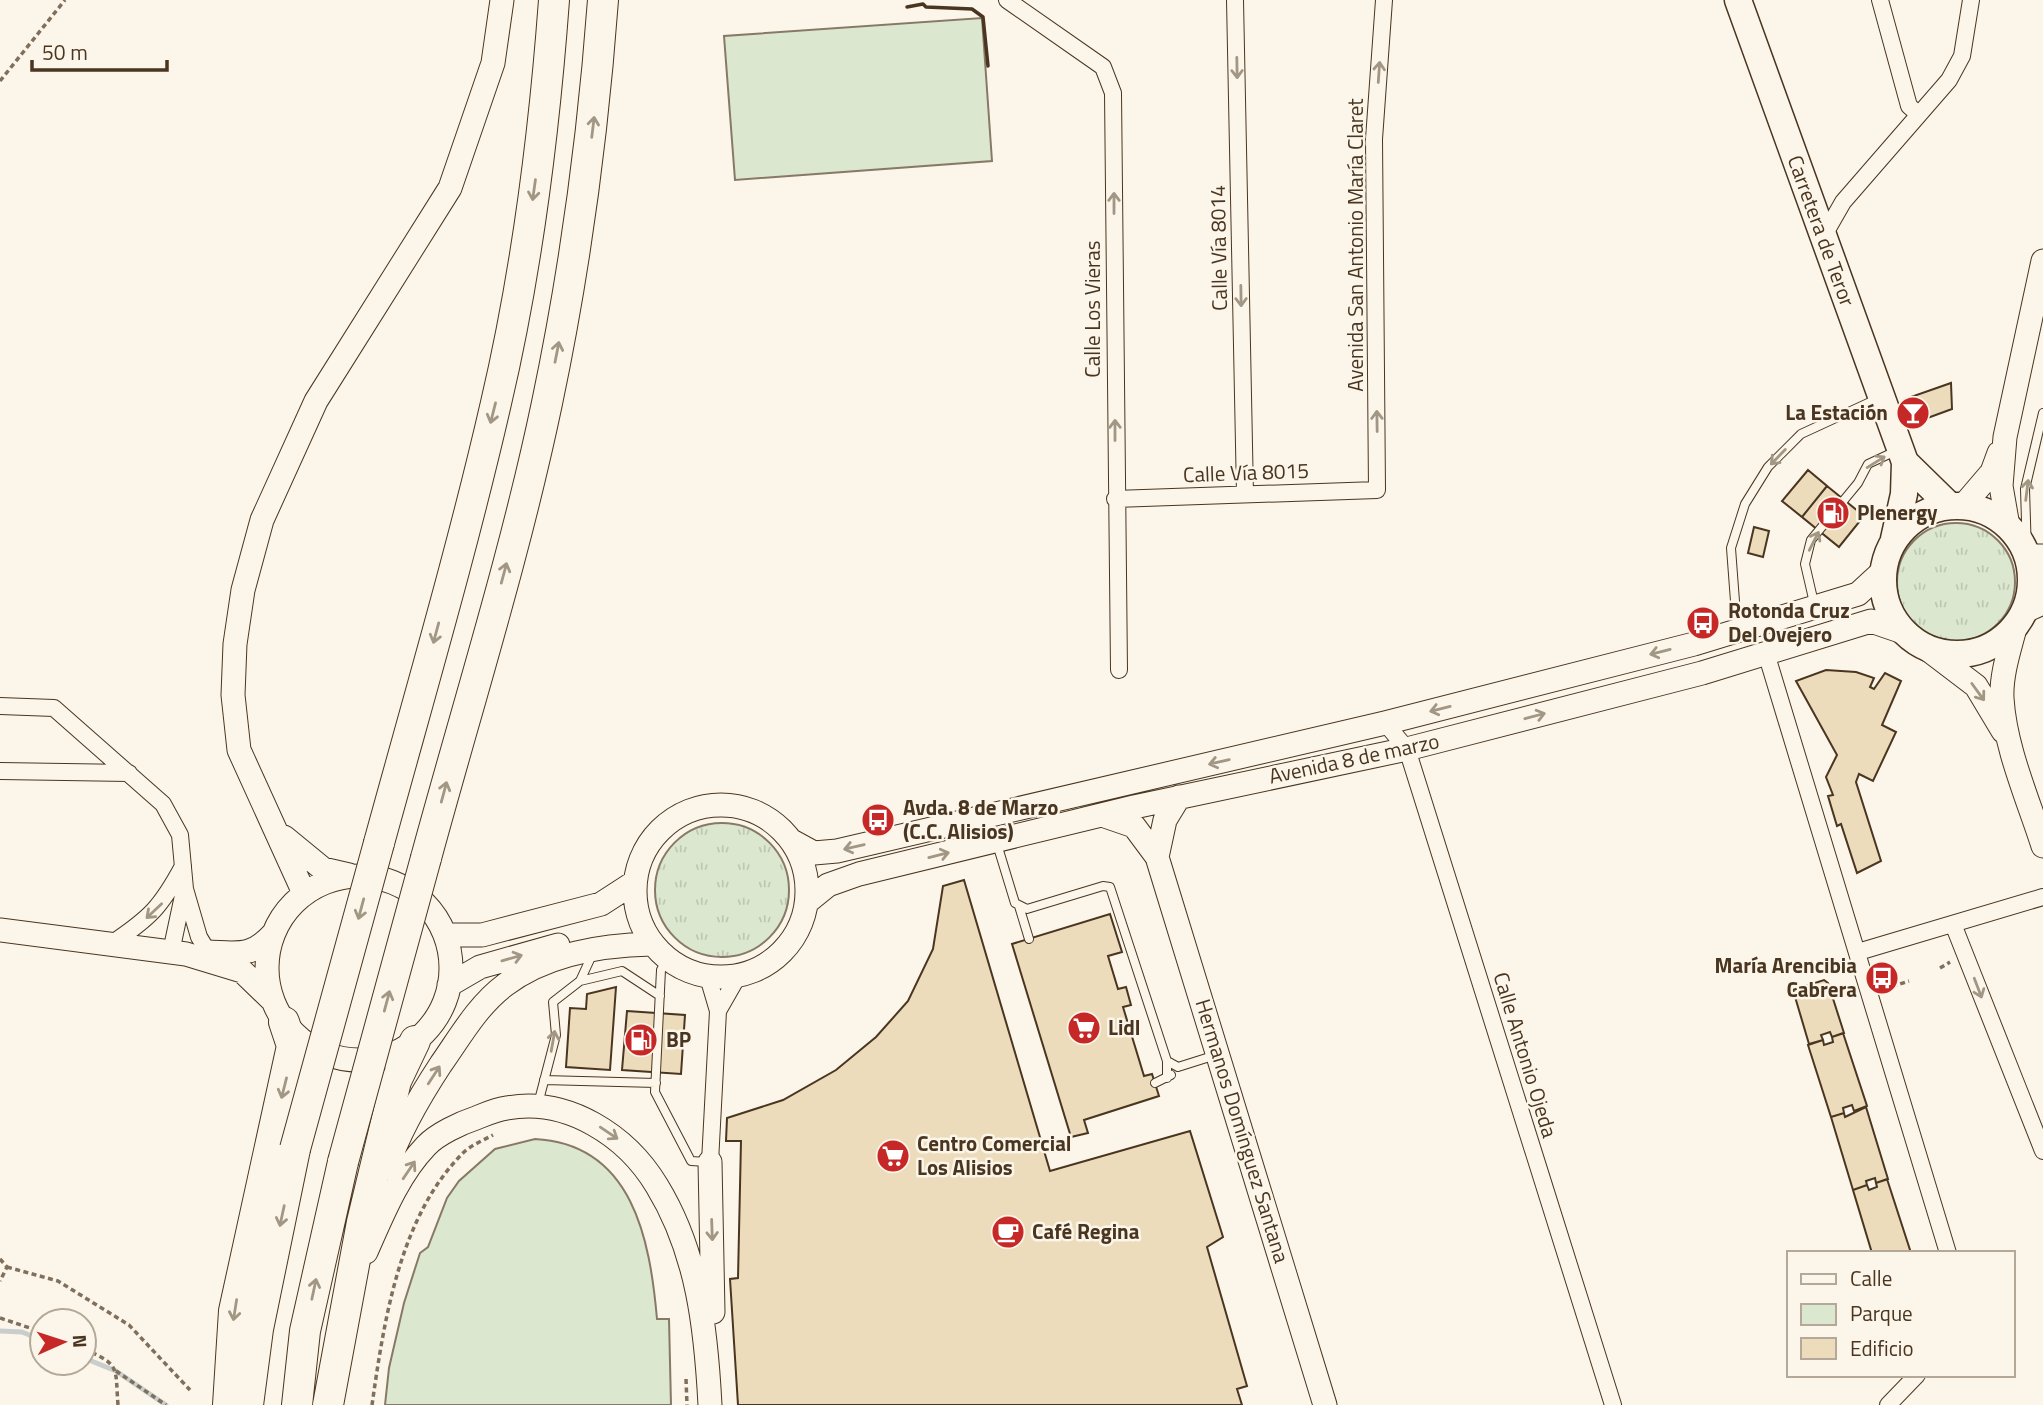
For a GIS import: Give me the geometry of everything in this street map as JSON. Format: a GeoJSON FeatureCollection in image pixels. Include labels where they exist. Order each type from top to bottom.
{"type":"FeatureCollection","features":[{"type":"Feature","properties":{"kind":"highway"},"geometry":{"type":"LineString","coordinates":[[248,1405],[258,1329],[295,1149],[496,402],[525,255],[545,110],[554,0]]}},
{"type":"Feature","properties":{"kind":"highway"},"geometry":{"type":"LineString","coordinates":[[296,1405],[305,1331],[343,1162],[547,406],[576,253],[595,109],[603,0]]}},
{"type":"Feature","properties":{"kind":"highway"},"geometry":{"type":"LineString","coordinates":[[228,1405],[234,1311],[292,1046],[279,1012]]}},
{"type":"Feature","properties":{"kind":"highway"},"geometry":{"type":"LineString","coordinates":[[330,1391],[362,1222],[396,1081],[415,1041]]}},
{"type":"Feature","properties":{"kind":"main road","name":"Carretera de Teror"},"geometry":{"type":"LineString","coordinates":[[1738,0],[1903,456],[1904,494],[1894,539]]}},
{"type":"Feature","properties":{"kind":"main road","name":"Carretera de Teror"},"geometry":{"type":"LineString","coordinates":[[1903,456],[1956,506]]}},
{"type":"Feature","properties":{"kind":"main road"},"geometry":{"type":"LineString","coordinates":[[1956,506],[1988,512],[2008,526],[2035,556],[2028,614],[1997,644],[1976,653],[1953,656],[1930,651],[1903,632],[1890,614],[1883,593],[1883,570],[1894,539],[1909,523],[1928,511],[1956,506]]}},
{"type":"Feature","properties":{"kind":"street"},"geometry":{"type":"LineString","coordinates":[[303,893],[239,750],[233,695],[235,645],[243,590],[262,520],[316,401],[450,188],[493,63],[502,0]]}},
{"type":"Feature","properties":{"kind":"street","name":"Calle Vía 8014"},"geometry":{"type":"LineString","coordinates":[[1235,0],[1245,494]]}},
{"type":"Feature","properties":{"kind":"street","name":"Avenida San Antonio María Claret"},"geometry":{"type":"LineString","coordinates":[[1377,490],[1374,139],[1384,0]]}},
{"type":"Feature","properties":{"kind":"street"},"geometry":{"type":"LineString","coordinates":[[1880,0],[1909,106],[1917,113]]}},
{"type":"Feature","properties":{"kind":"street"},"geometry":{"type":"LineString","coordinates":[[1823,237],[1843,202],[1917,113],[1949,80],[1962,56],[1971,0]]}},
{"type":"Feature","properties":{"kind":"street","name":"Calle Los Vieras"},"geometry":{"type":"LineString","coordinates":[[1011,1],[1103,67],[1113,93],[1115,499],[1119,670]]}},
{"type":"Feature","properties":{"kind":"street"},"geometry":{"type":"LineString","coordinates":[[1809,198],[1843,202]]}},
{"type":"Feature","properties":{"kind":"street"},"geometry":{"type":"LineString","coordinates":[[2008,526],[2001,486],[2005,437],[2043,261]]}},
{"type":"Feature","properties":{"kind":"street"},"geometry":{"type":"LineString","coordinates":[[1956,506],[1992,472],[2005,437]]}},
{"type":"Feature","properties":{"kind":"street","name":"Calle Vía 8015"},"geometry":{"type":"LineString","coordinates":[[1115,499],[1377,490]]}},
{"type":"Feature","properties":{"kind":"street","name":"Avenida 8 de marzo"},"geometry":{"type":"LineString","coordinates":[[792,841],[814,853],[837,852],[1385,723],[1737,631],[1858,594],[1883,570]]}},
{"type":"Feature","properties":{"kind":"street"},"geometry":{"type":"LineString","coordinates":[[2028,614],[2006,662],[2002,698],[2011,746],[2043,846]]}},
{"type":"Feature","properties":{"kind":"street","name":"Avenida 8 de marzo"},"geometry":{"type":"LineString","coordinates":[[807,902],[828,885],[859,874],[1134,807],[1407,749],[1702,673],[1871,621],[1903,632]]}},
{"type":"Feature","properties":{"kind":"street"},"geometry":{"type":"LineString","coordinates":[[1930,651],[1976,686],[2011,746]]}},
{"type":"Feature","properties":{"kind":"street"},"geometry":{"type":"LineString","coordinates":[[1766,653],[1947,1251]]}},
{"type":"Feature","properties":{"kind":"street"},"geometry":{"type":"LineString","coordinates":[[0,706],[54,708],[163,804],[180,835],[188,953]]}},
{"type":"Feature","properties":{"kind":"street","name":"Calle Antonio Ojeda"},"geometry":{"type":"LineString","coordinates":[[1385,723],[1407,749],[1613,1405]]}},
{"type":"Feature","properties":{"kind":"street"},"geometry":{"type":"LineString","coordinates":[[0,771],[129,773]]}},
{"type":"Feature","properties":{"kind":"street","name":"Hermanos Domínguez Santana"},"geometry":{"type":"LineString","coordinates":[[1157,857],[1165,820],[1180,797]]}},
{"type":"Feature","properties":{"kind":"street"},"geometry":{"type":"LineString","coordinates":[[449,985],[480,967],[584,937],[617,933],[655,947],[686,971],[708,977],[738,976],[763,967],[785,950],[800,928],[807,902],[807,881],[802,860],[792,841],[771,820],[744,806],[714,804],[685,811],[660,828],[643,853],[635,882],[636,910],[655,947]]}},
{"type":"Feature","properties":{"kind":"street","name":"Hermanos Domínguez Santana"},"geometry":{"type":"LineString","coordinates":[[1102,815],[1134,826],[1157,857],[1325,1405]]}},
{"type":"Feature","properties":{"kind":"street"},"geometry":{"type":"LineString","coordinates":[[188,953],[242,971],[305,1042],[322,1051],[360,1060],[389,1055],[415,1041],[431,1025],[442,1006],[449,985],[451,960],[445,936],[430,909],[407,889],[380,877],[349,876],[323,869],[301,854],[276,829]]}},
{"type":"Feature","properties":{"kind":"street"},"geometry":{"type":"LineString","coordinates":[[111,944],[136,927],[164,902],[183,866]]}},
{"type":"Feature","properties":{"kind":"street"},"geometry":{"type":"LineString","coordinates":[[279,1012],[267,979],[268,955],[274,933],[286,911],[303,893],[325,881],[349,876]]}},
{"type":"Feature","properties":{"kind":"street"},"geometry":{"type":"LineString","coordinates":[[445,936],[482,935],[601,904],[635,882]]}},
{"type":"Feature","properties":{"kind":"street"},"geometry":{"type":"LineString","coordinates":[[185,889],[199,937],[188,953]]}},
{"type":"Feature","properties":{"kind":"street"},"geometry":{"type":"LineString","coordinates":[[1858,952],[2043,897]]}},
{"type":"Feature","properties":{"kind":"street"},"geometry":{"type":"LineString","coordinates":[[1953,924],[2043,1151]]}},
{"type":"Feature","properties":{"kind":"street"},"geometry":{"type":"LineString","coordinates":[[0,930],[188,953],[239,953],[259,949],[274,933]]}},
{"type":"Feature","properties":{"kind":"street"},"geometry":{"type":"LineString","coordinates":[[330,1391],[350,1326],[378,1193],[394,1147],[431,1080],[471,1019],[505,985],[543,964],[595,948],[655,947]]}},
{"type":"Feature","properties":{"kind":"street"},"geometry":{"type":"LineString","coordinates":[[718,1011],[738,976]]}},
{"type":"Feature","properties":{"kind":"street"},"geometry":{"type":"LineString","coordinates":[[708,977],[718,1011],[710,1162],[713,1327],[708,1367]]}},
{"type":"Feature","properties":{"kind":"street"},"geometry":{"type":"LineString","coordinates":[[366,1252],[388,1201],[426,1145],[466,1121],[506,1108],[537,1107],[582,1117],[622,1143],[657,1186],[691,1259],[708,1367],[710,1405]]}},
{"type":"Feature","properties":{"kind":"street"},"geometry":{"type":"LineString","coordinates":[[1888,1405],[1915,1377]]}},
{"type":"Feature","properties":{"kind":"lane"},"geometry":{"type":"LineString","coordinates":[[1737,631],[1731,548],[1745,504],[1768,467],[1801,434],[1881,397]]}},
{"type":"Feature","properties":{"kind":"lane"},"geometry":{"type":"LineString","coordinates":[[2035,556],[2025,489],[2043,413]]}},
{"type":"Feature","properties":{"kind":"lane"},"geometry":{"type":"LineString","coordinates":[[1815,606],[1805,564],[1811,540],[1857,483],[1868,464],[1903,456]]}},
{"type":"Feature","properties":{"kind":"lane"},"geometry":{"type":"LineString","coordinates":[[996,841],[1015,903],[1019,906],[1027,909],[1103,886],[1110,887],[1167,1061],[1167,1078]]}},
{"type":"Feature","properties":{"kind":"lane"},"geometry":{"type":"LineString","coordinates":[[1019,906],[1029,939]]}},
{"type":"Feature","properties":{"kind":"lane"},"geometry":{"type":"LineString","coordinates":[[655,947],[661,970],[655,1092],[691,1161],[710,1162]]}},
{"type":"Feature","properties":{"kind":"lane"},"geometry":{"type":"LineString","coordinates":[[580,981],[595,948]]}},
{"type":"Feature","properties":{"kind":"lane"},"geometry":{"type":"LineString","coordinates":[[537,1107],[556,1035],[553,1002],[580,981],[622,971],[660,996]]}},
{"type":"Feature","properties":{"kind":"lane"},"geometry":{"type":"LineString","coordinates":[[1155,1083],[1167,1078],[1178,1067],[1217,1054]]}},
{"type":"Feature","properties":{"kind":"lane"},"geometry":{"type":"LineString","coordinates":[[1167,1061],[1178,1067]]}},
{"type":"Feature","properties":{"kind":"lane"},"geometry":{"type":"LineString","coordinates":[[544,1080],[656,1083]]}},
{"type":"Feature","properties":{"kind":"path"},"geometry":{"type":"LineString","coordinates":[[0,81],[65,0]]}},
{"type":"Feature","properties":{"kind":"path"},"geometry":{"type":"LineString","coordinates":[[1940,968],[1955,959]]}},
{"type":"Feature","properties":{"kind":"path"},"geometry":{"type":"LineString","coordinates":[[1877,991],[1909,981]]}},
{"type":"Feature","properties":{"kind":"path"},"geometry":{"type":"LineString","coordinates":[[372,1405],[380,1348],[403,1258],[425,1206],[463,1152],[494,1134]]}},
{"type":"Feature","properties":{"kind":"path"},"geometry":{"type":"LineString","coordinates":[[0,1259],[7,1267],[58,1281],[129,1325],[190,1390]]}},
{"type":"Feature","properties":{"kind":"path"},"geometry":{"type":"LineString","coordinates":[[0,1281],[7,1267]]}},
{"type":"Feature","properties":{"kind":"path"},"geometry":{"type":"LineString","coordinates":[[0,1318],[28,1327]]}},
{"type":"Feature","properties":{"kind":"path"},"geometry":{"type":"LineString","coordinates":[[98,1355],[110,1360],[116,1371],[118,1405]]}},
{"type":"Feature","properties":{"kind":"path"},"geometry":{"type":"LineString","coordinates":[[116,1371],[163,1400],[166,1405]]}},
{"type":"Feature","properties":{"kind":"path"},"geometry":{"type":"LineString","coordinates":[[686,1375],[687,1405]]}},
{"type":"Feature","properties":{"kind":"green space"},"geometry":{"type":"Polygon","coordinates":[[[982,18],[992,161],[735,180],[724,36],[982,18]]]}},
{"type":"Feature","properties":{"kind":"green space"},"geometry":{"type":"Polygon","coordinates":[[[1956,523],[1989,533],[2005,549],[2015,582],[2005,615],[1989,631],[1956,641],[1923,631],[1907,615],[1897,582],[1907,549],[1923,533],[1956,523]]]}},
{"type":"Feature","properties":{"kind":"green space"},"geometry":{"type":"Polygon","coordinates":[[[722,823],[748,828],[769,843],[784,864],[789,890],[784,916],[769,937],[748,952],[722,957],[696,952],[675,937],[660,916],[655,890],[660,864],[675,843],[696,828],[722,823]]]}},
{"type":"Feature","properties":{"kind":"green space"},"geometry":{"type":"Polygon","coordinates":[[[535,1139],[568,1145],[594,1158],[615,1177],[630,1201],[649,1258],[657,1319],[669,1319],[671,1405],[385,1405],[389,1368],[404,1303],[420,1253],[428,1247],[447,1198],[459,1181],[495,1149],[535,1139]]]}},
{"type":"Feature","properties":{"kind":"building"},"geometry":{"type":"Polygon","coordinates":[[[1951,383],[1952,409],[1914,423],[1905,399],[1951,383]]]}},
{"type":"Feature","properties":{"kind":"building"},"geometry":{"type":"Polygon","coordinates":[[[1808,470],[1827,486],[1802,517],[1782,501],[1808,470]]]}},
{"type":"Feature","properties":{"kind":"building"},"geometry":{"type":"Polygon","coordinates":[[[1827,486],[1864,516],[1839,547],[1802,517],[1827,486]]]}},
{"type":"Feature","properties":{"kind":"building"},"geometry":{"type":"Polygon","coordinates":[[[1754,527],[1769,531],[1763,557],[1748,553],[1754,527]]]}},
{"type":"Feature","properties":{"kind":"building"},"geometry":{"type":"Polygon","coordinates":[[[1826,670],[1856,672],[1874,678],[1870,687],[1874,689],[1885,673],[1901,681],[1882,725],[1896,732],[1873,781],[1859,774],[1856,782],[1881,861],[1857,873],[1841,824],[1837,826],[1828,796],[1833,795],[1826,777],[1837,755],[1796,681],[1826,670]]]}},
{"type":"Feature","properties":{"kind":"building","name":"Centro Comercial Los Alisios"},"geometry":{"type":"Polygon","coordinates":[[[964,880],[1050,1171],[1190,1131],[1223,1237],[1207,1247],[1247,1386],[1237,1389],[1242,1405],[738,1405],[730,1279],[738,1278],[741,1141],[726,1141],[727,1118],[783,1100],[836,1070],[876,1037],[908,1001],[933,949],[943,886],[964,880]]]}},
{"type":"Feature","properties":{"kind":"building","name":"Lidl"},"geometry":{"type":"Polygon","coordinates":[[[1110,914],[1122,952],[1108,956],[1118,989],[1126,987],[1131,1005],[1123,1007],[1144,1076],[1152,1074],[1159,1096],[1084,1120],[1088,1133],[1071,1137],[1012,944],[1110,914]]]}},
{"type":"Feature","properties":{"kind":"building"},"geometry":{"type":"Polygon","coordinates":[[[1824,980],[1828,983],[1844,1033],[1832,1037],[1830,1032],[1821,1035],[1823,1040],[1809,1044],[1793,990],[1824,980]]]}},
{"type":"Feature","properties":{"kind":"building"},"geometry":{"type":"Polygon","coordinates":[[[616,987],[610,1070],[566,1067],[570,1008],[586,1009],[587,994],[616,987]]]}},
{"type":"Feature","properties":{"kind":"building"},"geometry":{"type":"Polygon","coordinates":[[[627,1011],[685,1015],[681,1074],[622,1070],[627,1011]]]}},
{"type":"Feature","properties":{"kind":"building"},"geometry":{"type":"Polygon","coordinates":[[[1843,1033],[1867,1106],[1854,1111],[1852,1105],[1843,1108],[1844,1113],[1831,1117],[1808,1045],[1823,1040],[1824,1045],[1833,1042],[1832,1037],[1843,1033]]]}},
{"type":"Feature","properties":{"kind":"building"},"geometry":{"type":"Polygon","coordinates":[[[1866,1107],[1888,1179],[1876,1183],[1875,1178],[1866,1181],[1867,1185],[1853,1190],[1831,1117],[1844,1113],[1845,1117],[1866,1107]]]}},
{"type":"Feature","properties":{"kind":"building"},"geometry":{"type":"Polygon","coordinates":[[[1887,1179],[1910,1251],[1871,1251],[1853,1190],[1867,1185],[1869,1190],[1877,1187],[1876,1183],[1887,1179]]]}},
{"type":"Feature","properties":{"kind":"waterway"},"geometry":{"type":"LineString","coordinates":[[0,1331],[28,1334]]}},
{"type":"Feature","properties":{"kind":"waterway"},"geometry":{"type":"LineString","coordinates":[[98,1364],[116,1371],[166,1405]]}},
{"type":"Feature","properties":{"kind":"wall"},"geometry":{"type":"LineString","coordinates":[[907,7],[923,4],[926,7],[972,9],[983,17],[988,66]]}},
{"type":"Feature","properties":{"kind":"place","name":"La Estación"},"geometry":{"type":"Point","coordinates":[1913,413]}},
{"type":"Feature","properties":{"kind":"place","name":"Plenergy"},"geometry":{"type":"Point","coordinates":[1833,513]}},
{"type":"Feature","properties":{"kind":"place","name":"Rotonda Cruz Del Ovejero"},"geometry":{"type":"Point","coordinates":[1703,623]}},
{"type":"Feature","properties":{"kind":"place","name":"Avda. 8 de Marzo (C.C. Alisios)"},"geometry":{"type":"Point","coordinates":[878,820]}},
{"type":"Feature","properties":{"kind":"place","name":"María Arencibia Cabrera"},"geometry":{"type":"Point","coordinates":[1882,978]}},
{"type":"Feature","properties":{"kind":"place","name":"Lidl"},"geometry":{"type":"Point","coordinates":[1084,1028]}},
{"type":"Feature","properties":{"kind":"place","name":"BP"},"geometry":{"type":"Point","coordinates":[641,1040]}},
{"type":"Feature","properties":{"kind":"place","name":"Centro Comercial Los Alisios"},"geometry":{"type":"Point","coordinates":[893,1156]}},
{"type":"Feature","properties":{"kind":"place","name":"Café Regina"},"geometry":{"type":"Point","coordinates":[1008,1232]}}]}
